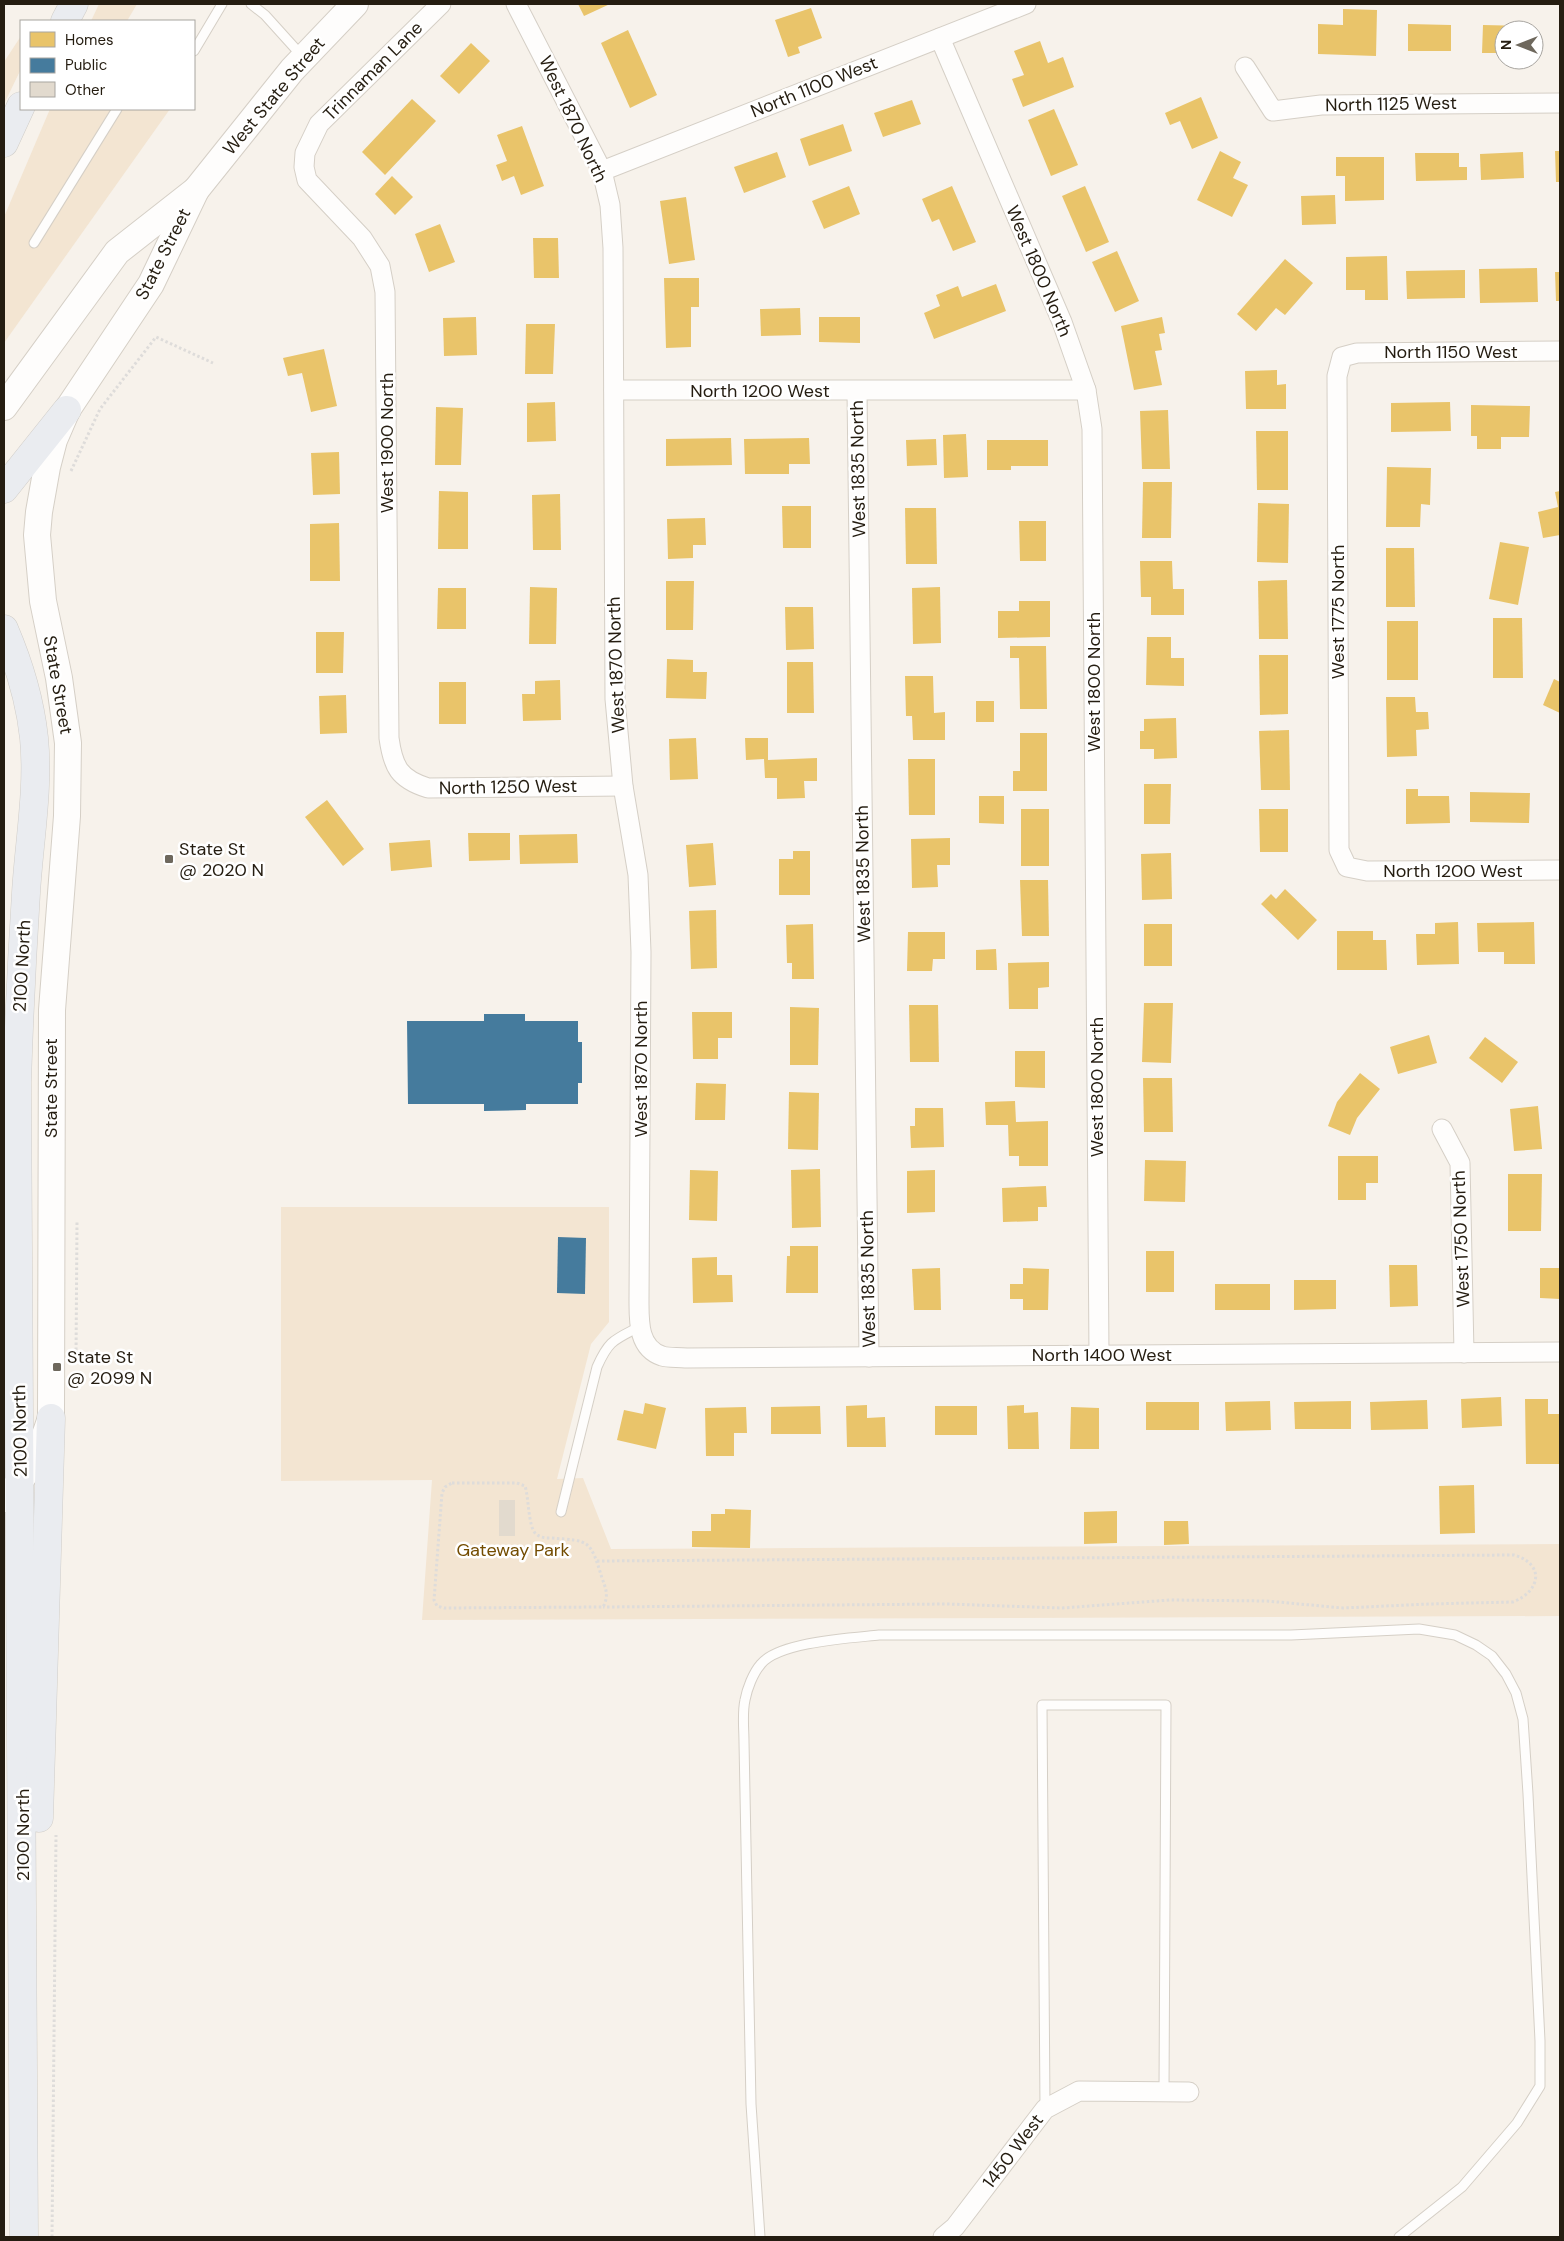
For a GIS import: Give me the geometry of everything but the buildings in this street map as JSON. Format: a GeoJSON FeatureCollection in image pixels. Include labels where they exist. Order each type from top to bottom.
{"type":"FeatureCollection","features":[{"type":"Feature","properties":{"kind":"highway"},"geometry":{"type":"LineString","coordinates":[[66,20],[74,4]]}},
{"type":"Feature","properties":{"kind":"highway"},"geometry":{"type":"LineString","coordinates":[[4,143],[20,108]]}},
{"type":"Feature","properties":{"kind":"highway"},"geometry":{"type":"LineString","coordinates":[[4,488],[67,410]]}},
{"type":"Feature","properties":{"kind":"highway","name":"2100 North"},"geometry":{"type":"LineString","coordinates":[[4,629],[26,690],[31,714],[35,757],[20,976],[17,1082],[20,1415],[12,1490],[24,1982],[24,2237]]}},
{"type":"Feature","properties":{"kind":"highway"},"geometry":{"type":"LineString","coordinates":[[4,1302],[8,1334],[19,1385]]}},
{"type":"Feature","properties":{"kind":"highway"},"geometry":{"type":"LineString","coordinates":[[4,1454],[15,1432],[20,1415]]}},
{"type":"Feature","properties":{"kind":"highway"},"geometry":{"type":"LineString","coordinates":[[24,1982],[34,1894],[40,1802],[51,1418]]}},
{"type":"Feature","properties":{"kind":"main road","name":"West State Street"},"geometry":{"type":"LineString","coordinates":[[196,190],[304,58],[355,4]]}},
{"type":"Feature","properties":{"kind":"main road","name":"State Street"},"geometry":{"type":"LineString","coordinates":[[4,407],[116,252],[196,190]]}},
{"type":"Feature","properties":{"kind":"main road","name":"State Street"},"geometry":{"type":"LineString","coordinates":[[12,1490],[38,1454],[51,1418],[52,1018],[57,918],[67,816],[68,743],[59,678],[43,601],[38,535],[47,467],[54,440],[67,410],[151,284],[196,190]]}},
{"type":"Feature","properties":{"kind":"street","name":"Trinnaman Lane"},"geometry":{"type":"LineString","coordinates":[[310,142],[319,124],[441,4]]}},
{"type":"Feature","properties":{"kind":"street","name":"West 1870 North"},"geometry":{"type":"LineString","coordinates":[[516,4],[602,171],[610,205],[614,248],[614,699],[623,786],[638,875],[641,952],[639,1327],[647,1345]]}},
{"type":"Feature","properties":{"kind":"street","name":"North 1100 West"},"geometry":{"type":"LineString","coordinates":[[602,171],[1026,4]]}},
{"type":"Feature","properties":{"kind":"street","name":"West 1800 North"},"geometry":{"type":"LineString","coordinates":[[940,38],[1062,322],[1086,390],[1092,429],[1098,1356]]}},
{"type":"Feature","properties":{"kind":"street","name":"North 1125 West"},"geometry":{"type":"LineString","coordinates":[[1245,67],[1273,111],[1321,105],[1560,103]]}},
{"type":"Feature","properties":{"kind":"street","name":"West 1900 North"},"geometry":{"type":"LineString","coordinates":[[310,142],[305,153],[304,167],[307,180],[362,238],[380,266],[386,292],[389,738],[392,757],[399,772]]}},
{"type":"Feature","properties":{"kind":"street","name":"North 1150 West"},"geometry":{"type":"LineString","coordinates":[[1342,357],[1356,353],[1560,351]]}},
{"type":"Feature","properties":{"kind":"street","name":"West 1775 North"},"geometry":{"type":"LineString","coordinates":[[1342,357],[1337,376],[1339,850],[1347,867]]}},
{"type":"Feature","properties":{"kind":"street","name":"North 1200 West"},"geometry":{"type":"LineString","coordinates":[[614,390],[1086,390]]}},
{"type":"Feature","properties":{"kind":"street","name":"West 1835 North"},"geometry":{"type":"LineString","coordinates":[[857,391],[870,1357]]}},
{"type":"Feature","properties":{"kind":"street","name":"North 1250 West"},"geometry":{"type":"LineString","coordinates":[[399,772],[412,783],[428,788],[623,786]]}},
{"type":"Feature","properties":{"kind":"street","name":"North 1200 West"},"geometry":{"type":"LineString","coordinates":[[1347,867],[1367,871],[1560,870]]}},
{"type":"Feature","properties":{"kind":"street","name":"West 1750 North"},"geometry":{"type":"LineString","coordinates":[[1442,1129],[1460,1163],[1464,1353]]}},
{"type":"Feature","properties":{"kind":"street","name":"North 1400 West"},"geometry":{"type":"LineString","coordinates":[[647,1345],[661,1356],[686,1358],[1560,1352]]}},
{"type":"Feature","properties":{"kind":"street","name":"1450 West"},"geometry":{"type":"LineString","coordinates":[[943,2237],[955,2227],[1045,2109],[1079,2091],[1189,2092]]}},
{"type":"Feature","properties":{"kind":"lane"},"geometry":{"type":"LineString","coordinates":[[195,49],[222,4]]}},
{"type":"Feature","properties":{"kind":"lane"},"geometry":{"type":"LineString","coordinates":[[252,4],[265,15],[304,58]]}},
{"type":"Feature","properties":{"kind":"lane"},"geometry":{"type":"LineString","coordinates":[[34,244],[116,110]]}},
{"type":"Feature","properties":{"kind":"lane"},"geometry":{"type":"LineString","coordinates":[[561,1512],[598,1368],[605,1348],[615,1339],[639,1327]]}},
{"type":"Feature","properties":{"kind":"lane"},"geometry":{"type":"LineString","coordinates":[[760,2237],[751,2104],[744,1742],[745,1700],[752,1680],[761,1663],[778,1653],[797,1646],[837,1639],[879,1635],[1292,1634],[1419,1629],[1455,1635],[1476,1645],[1492,1656],[1506,1674],[1516,1693],[1522,1719],[1528,1794],[1540,2041],[1540,2086],[1517,2123],[1462,2187],[1399,2237]]}},
{"type":"Feature","properties":{"kind":"lane"},"geometry":{"type":"LineString","coordinates":[[1045,2109],[1042,1705],[1166,1705],[1164,2091]]}},
{"type":"Feature","properties":{"kind":"path"},"geometry":{"type":"LineString","coordinates":[[597,1560],[1514,1555],[1524,1558],[1532,1566],[1536,1577],[1533,1589],[1525,1598],[1513,1602],[1361,1608],[1267,1601],[1170,1600],[1062,1608],[947,1604],[603,1607],[444,1608],[437,1606],[434,1600],[442,1493],[446,1487],[452,1483],[517,1483],[525,1486],[528,1494],[532,1529],[537,1535],[543,1538],[586,1542],[597,1560],[607,1593],[608,1599],[603,1607]]}},
{"type":"Feature","properties":{"kind":"green space"},"geometry":{"type":"Polygon","coordinates":[[[99,4],[137,4],[128,20],[91,20],[99,4]]]}},
{"type":"Feature","properties":{"kind":"green space"},"geometry":{"type":"Polygon","coordinates":[[[20,38],[20,71],[4,104],[4,62],[20,38]]]}},
{"type":"Feature","properties":{"kind":"green space"},"geometry":{"type":"Polygon","coordinates":[[[50,110],[169,110],[4,343],[4,217],[50,110]]]}},
{"type":"Feature","properties":{"kind":"green space","name":"Gateway Park"},"geometry":{"type":"Polygon","coordinates":[[[281,1207],[609,1207],[609,1322],[591,1344],[557,1479],[583,1478],[611,1549],[1560,1544],[1560,1616],[422,1620],[432,1480],[281,1481],[281,1207]]]}},
{"type":"Feature","properties":{"kind":"place","name":"State St @ 2020 N"},"geometry":{"type":"Point","coordinates":[169,859]}},
{"type":"Feature","properties":{"kind":"place","name":"State St @ 2099 N"},"geometry":{"type":"Point","coordinates":[57,1367]}}]}
